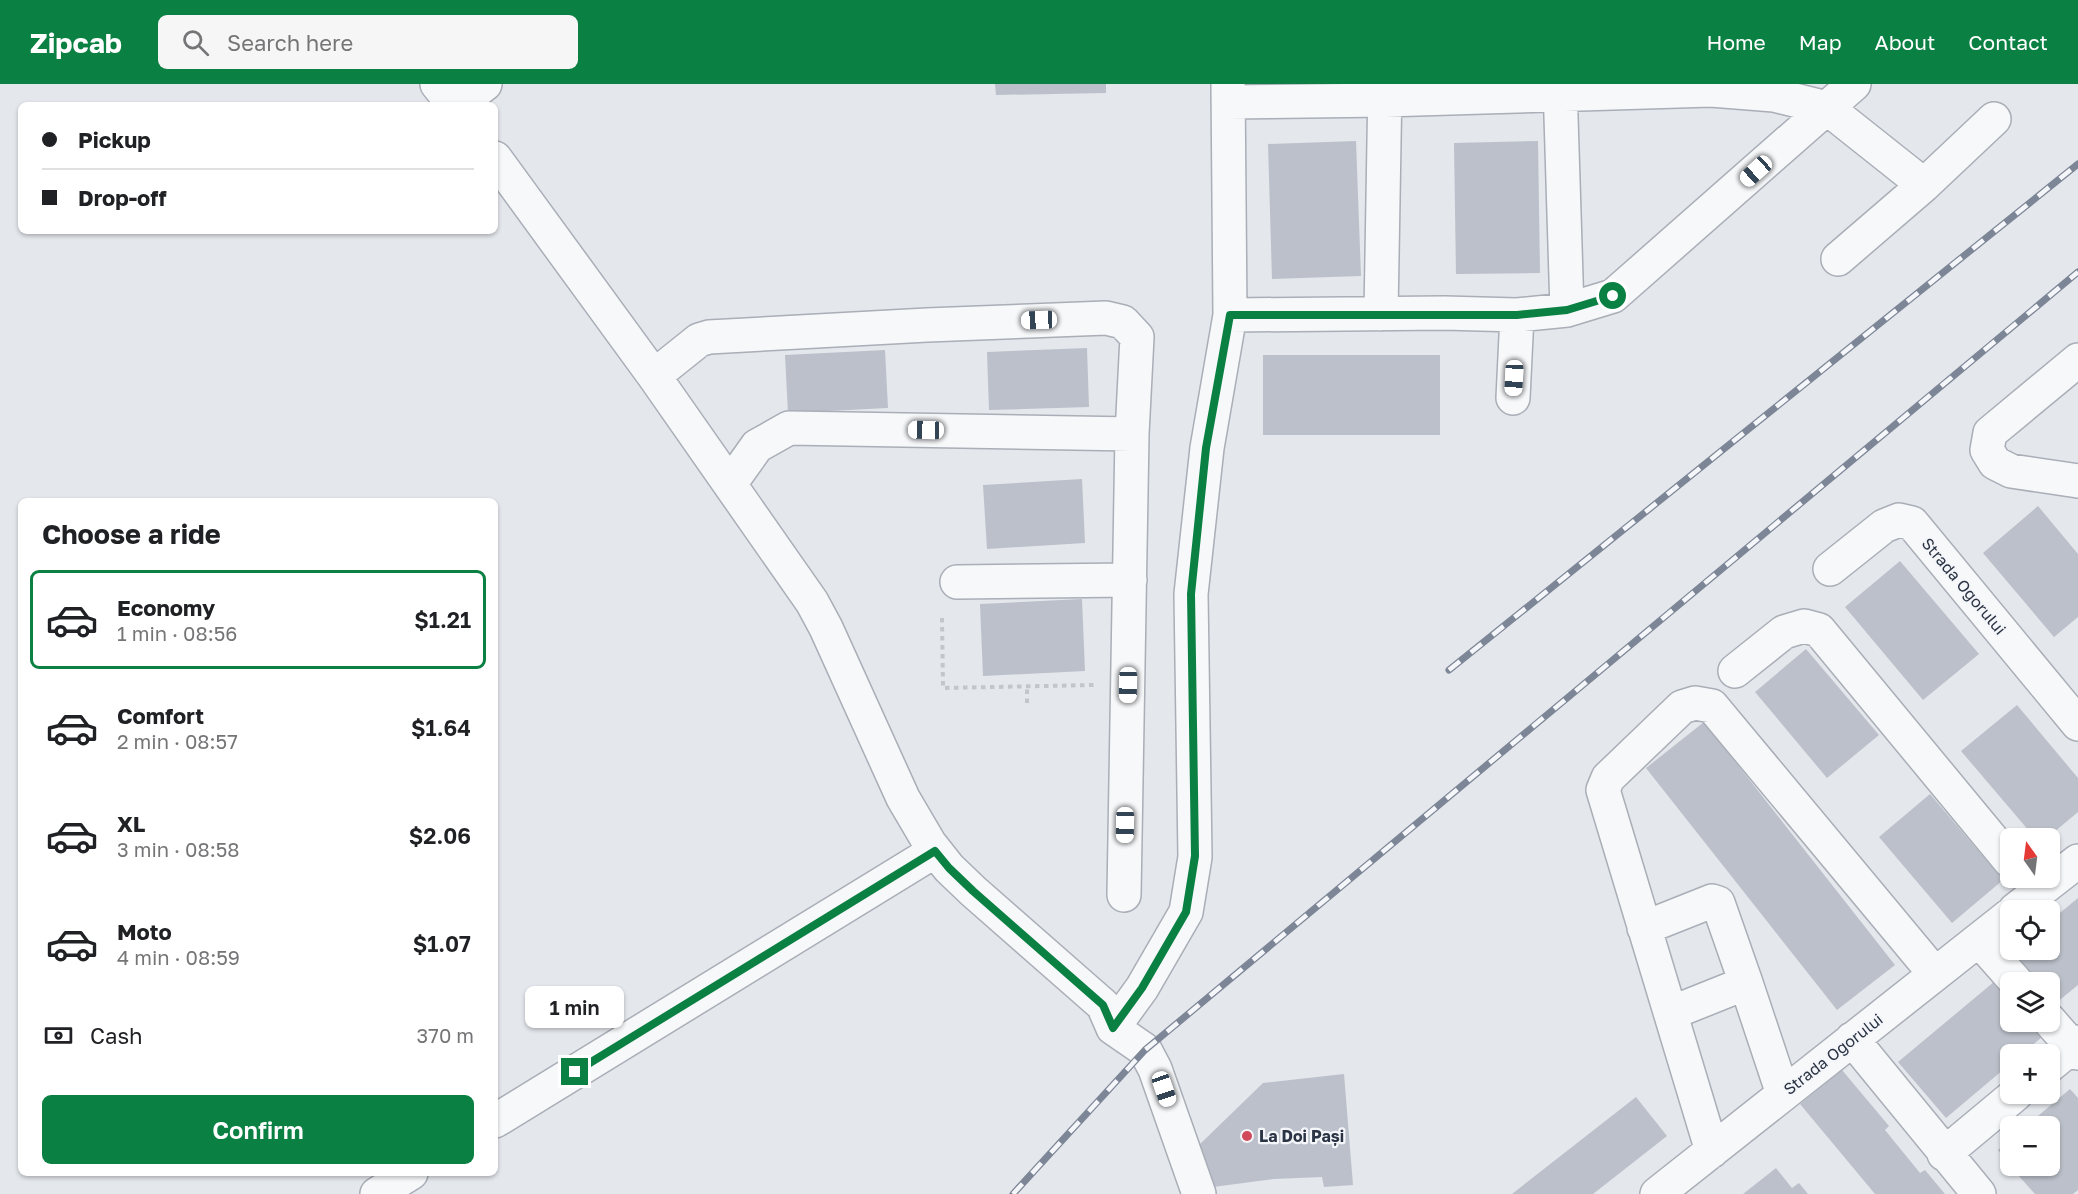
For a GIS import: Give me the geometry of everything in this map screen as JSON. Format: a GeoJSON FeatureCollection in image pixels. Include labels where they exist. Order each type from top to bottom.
{"type":"FeatureCollection","features":[{"type":"Feature","properties":{"kind":"street"},"geometry":{"type":"LineString","coordinates":[[437,84],[452,102]]}},
{"type":"Feature","properties":{"kind":"street"},"geometry":{"type":"LineString","coordinates":[[462,102],[485,84]]}},
{"type":"Feature","properties":{"kind":"street"},"geometry":{"type":"LineString","coordinates":[[1230,315],[1517,315],[1567,310],[1613,296],[1854,84]]}},
{"type":"Feature","properties":{"kind":"street"},"geometry":{"type":"LineString","coordinates":[[1113,1028],[1142,988],[1186,912],[1195,856],[1191,594],[1206,448],[1230,315],[1228,93],[1711,87],[1774,95],[1827,108],[1924,184]]}},
{"type":"Feature","properties":{"kind":"street"},"geometry":{"type":"LineString","coordinates":[[1561,89],[1567,310]]}},
{"type":"Feature","properties":{"kind":"street"},"geometry":{"type":"LineString","coordinates":[[1381,314],[1385,92]]}},
{"type":"Feature","properties":{"kind":"street"},"geometry":{"type":"LineString","coordinates":[[1838,259],[1994,119]]}},
{"type":"Feature","properties":{"kind":"street"},"geometry":{"type":"LineString","coordinates":[[498,162],[654,376],[812,602],[903,798],[935,851],[973,891],[1103,1005],[1113,1028],[1145,1050],[1155,1069],[1199,1194]]}},
{"type":"Feature","properties":{"kind":"street"},"geometry":{"type":"LineString","coordinates":[[1513,398],[1517,315]]}},
{"type":"Feature","properties":{"kind":"street"},"geometry":{"type":"LineString","coordinates":[[654,376],[699,340],[709,337],[1106,318],[1123,322],[1137,337],[1132,434],[1124,895]]}},
{"type":"Feature","properties":{"kind":"street"},"geometry":{"type":"LineString","coordinates":[[2078,360],[1990,433],[1987,450],[1995,463],[2011,471],[2078,481]]}},
{"type":"Feature","properties":{"kind":"street"},"geometry":{"type":"LineString","coordinates":[[730,484],[757,446],[789,428],[1132,434]]}},
{"type":"Feature","properties":{"kind":"street","name":"Strada Ogorului"},"geometry":{"type":"LineString","coordinates":[[1830,569],[1884,526],[1899,520],[1912,524],[2078,724]]}},
{"type":"Feature","properties":{"kind":"street"},"geometry":{"type":"LineString","coordinates":[[957,582],[1130,580]]}},
{"type":"Feature","properties":{"kind":"street"},"geometry":{"type":"LineString","coordinates":[[1735,671],[1784,632],[1804,626],[1819,630],[2000,849]]}},
{"type":"Feature","properties":{"kind":"street"},"geometry":{"type":"LineString","coordinates":[[1712,1151],[1603,790],[1608,778],[1682,706],[1695,703],[1712,706],[1935,974]]}},
{"type":"Feature","properties":{"kind":"street"},"geometry":{"type":"LineString","coordinates":[[498,1119],[935,851]]}},
{"type":"Feature","properties":{"kind":"street"},"geometry":{"type":"LineString","coordinates":[[2025,894],[2078,861]]}},
{"type":"Feature","properties":{"kind":"street"},"geometry":{"type":"LineString","coordinates":[[1644,928],[1712,901],[1718,903],[1783,1094]]}},
{"type":"Feature","properties":{"kind":"street","name":"Strada Ogorului"},"geometry":{"type":"LineString","coordinates":[[1657,1194],[2000,923]]}},
{"type":"Feature","properties":{"kind":"street"},"geometry":{"type":"LineString","coordinates":[[1979,940],[2007,972]]}},
{"type":"Feature","properties":{"kind":"street"},"geometry":{"type":"LineString","coordinates":[[1671,1013],[1746,983]]}},
{"type":"Feature","properties":{"kind":"street"},"geometry":{"type":"LineString","coordinates":[[2056,1032],[2069,1052]]}},
{"type":"Feature","properties":{"kind":"street"},"geometry":{"type":"LineString","coordinates":[[1852,1039],[1979,1194]]}},
{"type":"Feature","properties":{"kind":"street"},"geometry":{"type":"LineString","coordinates":[[1944,1154],[2004,1104]]}},
{"type":"Feature","properties":{"kind":"street"},"geometry":{"type":"LineString","coordinates":[[376,1194],[406,1176]]}},
{"type":"Feature","properties":{"kind":"path"},"geometry":{"type":"LineString","coordinates":[[942,618],[943,688],[1128,685]]}},
{"type":"Feature","properties":{"kind":"path"},"geometry":{"type":"LineString","coordinates":[[1027,686],[1027,703]]}},
{"type":"Feature","properties":{"kind":"building"},"geometry":{"type":"Polygon","coordinates":[[[995,84],[1106,84],[1106,93],[996,95],[995,84]]]}},
{"type":"Feature","properties":{"kind":"building"},"geometry":{"type":"Polygon","coordinates":[[[1356,141],[1361,276],[1272,279],[1268,144],[1356,141]]]}},
{"type":"Feature","properties":{"kind":"building"},"geometry":{"type":"Polygon","coordinates":[[[1538,141],[1540,273],[1456,274],[1454,143],[1538,141]]]}},
{"type":"Feature","properties":{"kind":"building"},"geometry":{"type":"Polygon","coordinates":[[[1087,348],[1089,407],[989,410],[987,352],[1087,348]]]}},
{"type":"Feature","properties":{"kind":"building"},"geometry":{"type":"Polygon","coordinates":[[[885,350],[888,408],[788,413],[785,355],[885,350]]]}},
{"type":"Feature","properties":{"kind":"building"},"geometry":{"type":"Polygon","coordinates":[[[1263,355],[1440,355],[1440,435],[1263,435],[1263,355]]]}},
{"type":"Feature","properties":{"kind":"building"},"geometry":{"type":"Polygon","coordinates":[[[1082,479],[1085,543],[987,549],[983,485],[1082,479]]]}},
{"type":"Feature","properties":{"kind":"building"},"geometry":{"type":"Polygon","coordinates":[[[2038,506],[2078,554],[2078,617],[2054,637],[1983,553],[2038,506]]]}},
{"type":"Feature","properties":{"kind":"building"},"geometry":{"type":"Polygon","coordinates":[[[1900,561],[1979,654],[1923,700],[1845,607],[1900,561]]]}},
{"type":"Feature","properties":{"kind":"building"},"geometry":{"type":"Polygon","coordinates":[[[1082,599],[1085,671],[983,676],[980,604],[1082,599]]]}},
{"type":"Feature","properties":{"kind":"building"},"geometry":{"type":"Polygon","coordinates":[[[1806,649],[1879,735],[1827,778],[1755,692],[1806,649]]]}},
{"type":"Feature","properties":{"kind":"building"},"geometry":{"type":"Polygon","coordinates":[[[2017,705],[2078,778],[2078,812],[2059,828],[2026,828],[1961,751],[2017,705]]]}},
{"type":"Feature","properties":{"kind":"building"},"geometry":{"type":"Polygon","coordinates":[[[1704,722],[1895,965],[1837,1010],[1646,768],[1704,722]]]}},
{"type":"Feature","properties":{"kind":"building"},"geometry":{"type":"Polygon","coordinates":[[[1930,794],[2000,876],[2000,883],[1952,923],[1879,837],[1930,794]]]}},
{"type":"Feature","properties":{"kind":"building"},"geometry":{"type":"Polygon","coordinates":[[[2078,898],[2078,985],[2060,1000],[2060,972],[2030,972],[2020,960],[2060,960],[2060,913],[2078,898]]]}},
{"type":"Feature","properties":{"kind":"building"},"geometry":{"type":"Polygon","coordinates":[[[1995,981],[2000,987],[2000,1032],[2038,1032],[2042,1037],[2034,1044],[2000,1044],[2000,1072],[1946,1118],[1898,1062],[1995,981]]]}},
{"type":"Feature","properties":{"kind":"building"},"geometry":{"type":"Polygon","coordinates":[[[1842,1070],[1889,1126],[1885,1130],[1920,1173],[1925,1170],[1945,1194],[1875,1194],[1800,1104],[1842,1070]]]}},
{"type":"Feature","properties":{"kind":"building"},"geometry":{"type":"Polygon","coordinates":[[[1344,1074],[1353,1185],[1324,1187],[1322,1177],[1274,1179],[1213,1187],[1199,1145],[1263,1083],[1344,1074]]]}},
{"type":"Feature","properties":{"kind":"building"},"geometry":{"type":"Polygon","coordinates":[[[2070,1089],[2078,1098],[2078,1190],[2073,1194],[2035,1194],[2019,1176],[2060,1176],[2060,1116],[2038,1116],[2052,1104],[2060,1104],[2060,1097],[2070,1089]]]}},
{"type":"Feature","properties":{"kind":"building"},"geometry":{"type":"Polygon","coordinates":[[[1636,1097],[1667,1136],[1593,1194],[1512,1194],[1636,1097]]]}},
{"type":"Feature","properties":{"kind":"building"},"geometry":{"type":"Polygon","coordinates":[[[1776,1168],[1792,1188],[1799,1183],[1808,1194],[1743,1194],[1776,1168]]]}},
{"type":"Feature","properties":{"kind":"railway"},"geometry":{"type":"LineString","coordinates":[[1449,670],[2078,164]]}},
{"type":"Feature","properties":{"kind":"railway"},"geometry":{"type":"LineString","coordinates":[[1013,1194],[1145,1050],[2078,272]]}},
{"type":"Feature","properties":{"kind":"place","name":"La Doi Pași"},"geometry":{"type":"Point","coordinates":[1247,1136]}},
{"type":"Feature","properties":{"kind":"route"},"geometry":{"type":"LineString","coordinates":[[575,1072],[935,851],[973,891],[1103,1005],[1113,1028],[1142,988],[1186,912],[1195,856],[1191,594],[1206,448],[1230,315],[1517,315],[1567,310],[1613,296]]}}]}
